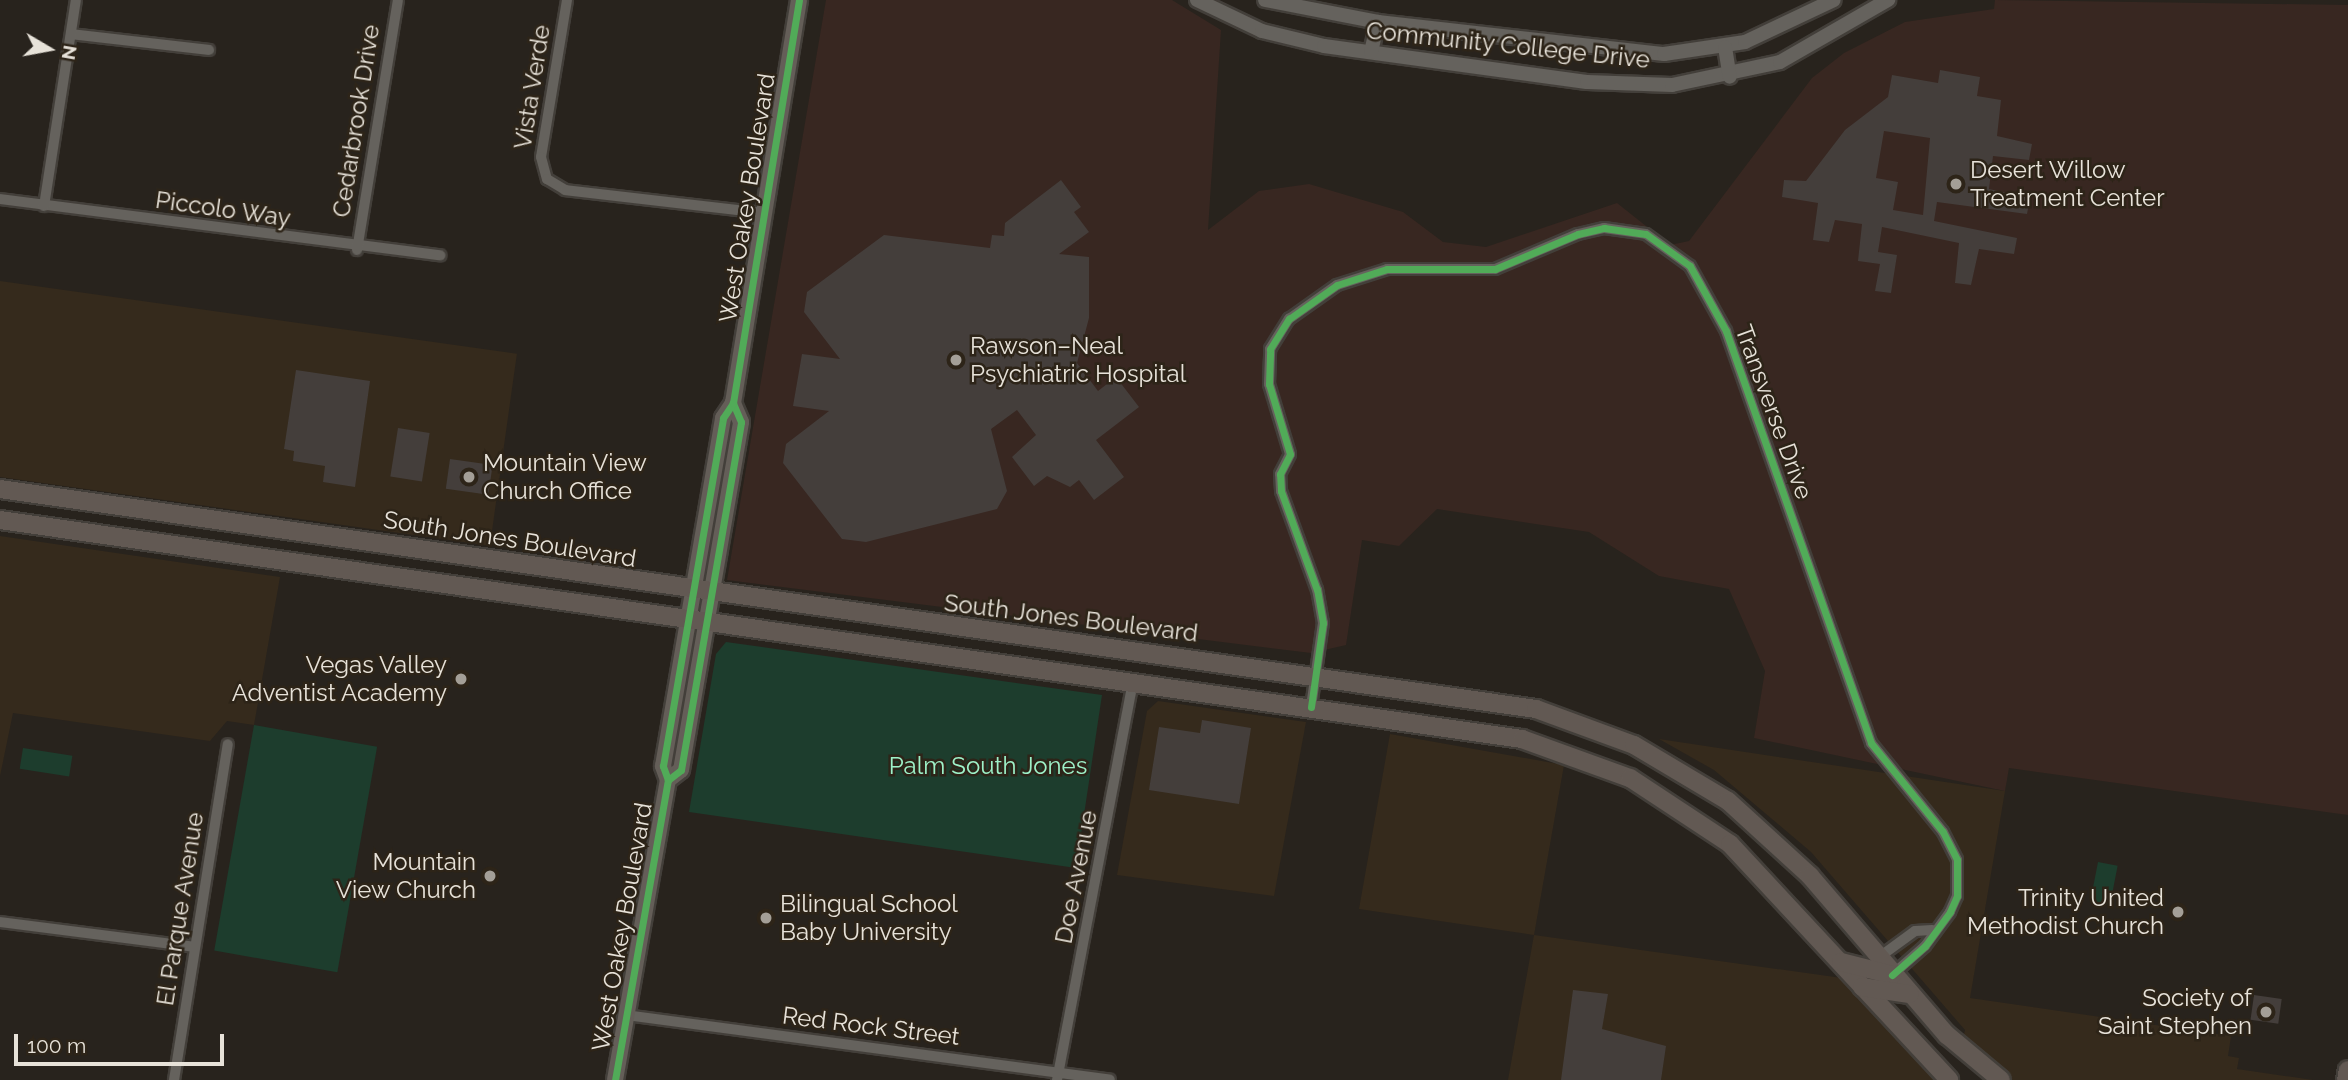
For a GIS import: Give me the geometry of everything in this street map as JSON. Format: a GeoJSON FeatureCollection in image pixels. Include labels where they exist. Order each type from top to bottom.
{"type":"FeatureCollection","features":[{"type":"Feature","properties":{"kind":"main road","name":"West Oakey Boulevard"},"geometry":{"type":"LineString","coordinates":[[615,1080],[668,780],[663,766],[723,418],[733,403],[799,0]]}},
{"type":"Feature","properties":{"kind":"main road","name":"West Oakey Boulevard"},"geometry":{"type":"LineString","coordinates":[[668,780],[681,770],[707,621],[741,422],[733,403]]}},
{"type":"Feature","properties":{"kind":"main road","name":"South Jones Boulevard"},"geometry":{"type":"LineString","coordinates":[[0,489],[711,595],[1509,704],[1589,726],[1660,758],[1728,801],[1810,876],[1909,994],[2001,1080]]}},
{"type":"Feature","properties":{"kind":"main road"},"geometry":{"type":"LineString","coordinates":[[0,520],[1505,735],[1576,756],[1655,792],[1730,844],[1950,1080]]}},
{"type":"Feature","properties":{"kind":"main road"},"geometry":{"type":"LineString","coordinates":[[260,556],[268,527]]}},
{"type":"Feature","properties":{"kind":"main road"},"geometry":{"type":"LineString","coordinates":[[1576,756],[1589,726]]}},
{"type":"Feature","properties":{"kind":"main road"},"geometry":{"type":"LineString","coordinates":[[1841,962],[1892,975]]}},
{"type":"Feature","properties":{"kind":"main road"},"geometry":{"type":"LineString","coordinates":[[1862,987],[1909,994]]}},
{"type":"Feature","properties":{"kind":"main road"},"geometry":{"type":"LineString","coordinates":[[2346,1080],[2348,1070]]}},
{"type":"Feature","properties":{"kind":"street"},"geometry":{"type":"LineString","coordinates":[[44,206],[76,0]]}},
{"type":"Feature","properties":{"kind":"street","name":"Cedarbrook Drive"},"geometry":{"type":"LineString","coordinates":[[356,250],[398,0]]}},
{"type":"Feature","properties":{"kind":"street","name":"Vista Verde"},"geometry":{"type":"LineString","coordinates":[[567,0],[541,157],[547,178],[565,190],[765,213]]}},
{"type":"Feature","properties":{"kind":"street","name":"Community College Drive"},"geometry":{"type":"LineString","coordinates":[[1197,0],[1262,31],[1371,52],[1587,82],[1672,85],[1730,78],[1780,62],[1888,0]]}},
{"type":"Feature","properties":{"kind":"street","name":"Community College Drive"},"geometry":{"type":"LineString","coordinates":[[1265,0],[1378,22],[1664,54],[1725,47],[1834,0]]}},
{"type":"Feature","properties":{"kind":"street"},"geometry":{"type":"LineString","coordinates":[[1371,52],[1378,22]]}},
{"type":"Feature","properties":{"kind":"street"},"geometry":{"type":"LineString","coordinates":[[71,34],[209,50]]}},
{"type":"Feature","properties":{"kind":"street"},"geometry":{"type":"LineString","coordinates":[[1725,47],[1730,78]]}},
{"type":"Feature","properties":{"kind":"street","name":"Piccolo Way"},"geometry":{"type":"LineString","coordinates":[[0,199],[356,250],[440,255]]}},
{"type":"Feature","properties":{"kind":"street","name":"Transverse Drive"},"geometry":{"type":"LineString","coordinates":[[1311,706],[1321,612],[1281,491],[1280,474],[1290,454],[1269,384],[1270,349],[1289,319],[1337,285],[1387,269],[1495,269],[1578,234],[1604,228],[1646,234],[1690,266],[1726,331],[1871,743],[1952,846],[1957,896],[1933,930],[1926,946],[1892,975]]}},
{"type":"Feature","properties":{"kind":"street","name":"Doe Avenue"},"geometry":{"type":"LineString","coordinates":[[1057,1076],[1133,681]]}},
{"type":"Feature","properties":{"kind":"street","name":"El Parque Avenue"},"geometry":{"type":"LineString","coordinates":[[174,1080],[228,744]]}},
{"type":"Feature","properties":{"kind":"street"},"geometry":{"type":"LineString","coordinates":[[0,922],[194,947]]}},
{"type":"Feature","properties":{"kind":"street"},"geometry":{"type":"LineString","coordinates":[[1878,958],[1915,931],[1933,930]]}},
{"type":"Feature","properties":{"kind":"street","name":"Red Rock Street"},"geometry":{"type":"LineString","coordinates":[[626,1015],[1057,1076],[1110,1080]]}},
{"type":"Feature","properties":{"kind":"shaded area"},"geometry":{"type":"Polygon","coordinates":[[[826,0],[1172,0],[1221,30],[1208,230],[1259,191],[1309,184],[1403,212],[1443,242],[1486,247],[1617,203],[1670,245],[1689,241],[1812,78],[1844,53],[1905,22],[1994,9],[1995,0],[2348,5],[2348,815],[2009,768],[2005,791],[1754,738],[1765,671],[1729,589],[1659,576],[1589,532],[1437,509],[1399,546],[1362,540],[1346,645],[1311,653],[727,580],[826,0]]]}},
{"type":"Feature","properties":{"kind":"shaded area"},"geometry":{"type":"Polygon","coordinates":[[[0,281],[517,354],[490,546],[0,477],[0,281]]]}},
{"type":"Feature","properties":{"kind":"shaded area"},"geometry":{"type":"Polygon","coordinates":[[[0,536],[280,577],[254,725],[227,721],[210,741],[13,713],[0,776],[0,536]]]}},
{"type":"Feature","properties":{"kind":"shaded area"},"geometry":{"type":"Polygon","coordinates":[[[1158,701],[1306,722],[1274,896],[1117,875],[1147,711],[1158,701]]]}},
{"type":"Feature","properties":{"kind":"shaded area"},"geometry":{"type":"Polygon","coordinates":[[[1390,734],[1564,765],[1534,935],[1359,909],[1390,734]]]}},
{"type":"Feature","properties":{"kind":"shaded area"},"geometry":{"type":"Polygon","coordinates":[[[1659,739],[2005,791],[1970,998],[2231,1036],[2228,1056],[2239,1058],[2237,1069],[2313,1080],[2001,1080],[1961,1048],[1965,1030],[1811,852],[1714,770],[1659,739]]]}},
{"type":"Feature","properties":{"kind":"shaded area"},"geometry":{"type":"Polygon","coordinates":[[[1534,935],[1856,980],[1949,1080],[1508,1080],[1534,935]]]}},
{"type":"Feature","properties":{"kind":"green space","name":"Palm South Jones"},"geometry":{"type":"Polygon","coordinates":[[[726,642],[1102,695],[1076,868],[689,812],[716,654],[726,642]]]}},
{"type":"Feature","properties":{"kind":"green space"},"geometry":{"type":"Polygon","coordinates":[[[254,725],[377,747],[337,972],[214,951],[254,725]]]}},
{"type":"Feature","properties":{"kind":"green space"},"geometry":{"type":"Polygon","coordinates":[[[23,748],[72,756],[69,777],[20,769],[23,748]]]}},
{"type":"Feature","properties":{"kind":"green space"},"geometry":{"type":"Polygon","coordinates":[[[2098,862],[2118,866],[2110,905],[2090,901],[2098,862]]]}},
{"type":"Feature","properties":{"kind":"building","name":"Desert Willow Treatment Center"},"geometry":{"type":"Polygon","coordinates":[[[1940,70],[1980,77],[1977,96],[2001,100],[1997,136],[2032,144],[2029,160],[1993,156],[1989,189],[2030,198],[2027,214],[1937,202],[1934,221],[2017,238],[2014,254],[1979,249],[1971,285],[1955,283],[1959,243],[1882,227],[1878,252],[1897,255],[1891,293],[1875,291],[1880,264],[1858,261],[1862,224],[1835,220],[1829,242],[1813,240],[1818,203],[1782,197],[1784,180],[1806,181],[1845,130],[1888,97],[1892,75],[1938,83],[1940,70]],[[1884,131],[1876,178],[1898,182],[1893,210],[1923,215],[1930,138],[1884,131]]]}},
{"type":"Feature","properties":{"kind":"building","name":"Rawson–Neal Psychiatric Hospital"},"geometry":{"type":"Polygon","coordinates":[[[1061,180],[1081,207],[1074,212],[1089,232],[1059,254],[1089,257],[1089,318],[1077,363],[1098,391],[1116,377],[1139,407],[1096,440],[1124,477],[1094,500],[1079,480],[1070,487],[1047,476],[1034,486],[1012,457],[1036,435],[1017,410],[991,429],[1007,491],[997,509],[866,542],[842,539],[783,463],[786,444],[829,411],[793,406],[802,354],[840,359],[804,312],[807,292],[884,235],[990,248],[992,235],[1004,236],[1005,223],[1061,180]]]}},
{"type":"Feature","properties":{"kind":"building"},"geometry":{"type":"Polygon","coordinates":[[[296,370],[370,381],[355,487],[323,482],[325,466],[293,461],[294,451],[284,449],[296,370]]]}},
{"type":"Feature","properties":{"kind":"building"},"geometry":{"type":"Polygon","coordinates":[[[398,428],[430,433],[422,481],[390,476],[398,428]]]}},
{"type":"Feature","properties":{"kind":"building","name":"Mountain View Church Office"},"geometry":{"type":"Polygon","coordinates":[[[450,459],[493,465],[488,495],[446,489],[450,459]]]}},
{"type":"Feature","properties":{"kind":"building"},"geometry":{"type":"Polygon","coordinates":[[[1202,720],[1251,728],[1239,804],[1149,790],[1159,727],[1200,733],[1202,720]]]}},
{"type":"Feature","properties":{"kind":"building"},"geometry":{"type":"Polygon","coordinates":[[[1573,990],[1608,994],[1602,1029],[1666,1046],[1661,1080],[1561,1080],[1573,990]]]}},
{"type":"Feature","properties":{"kind":"building","name":"Society of Saint Stephen"},"geometry":{"type":"Polygon","coordinates":[[[2254,995],[2282,999],[2278,1024],[2251,1020],[2254,995]]]}},
{"type":"Feature","properties":{"kind":"cycle path"},"geometry":{"type":"LineString","coordinates":[[615,1080],[668,780],[663,766],[723,418],[733,403],[799,0]]}},
{"type":"Feature","properties":{"kind":"cycle path"},"geometry":{"type":"LineString","coordinates":[[1311,707],[1323,623],[1317,590],[1281,491],[1280,474],[1290,454],[1269,384],[1270,349],[1289,319],[1337,285],[1387,269],[1495,269],[1578,234],[1604,228],[1646,234],[1690,266],[1726,331],[1871,743],[1943,832],[1957,860],[1957,896],[1950,912],[1925,946],[1892,975]]}},
{"type":"Feature","properties":{"kind":"cycle path"},"geometry":{"type":"LineString","coordinates":[[668,780],[681,770],[741,422],[733,403]]}},
{"type":"Feature","properties":{"kind":"place","name":"Desert Willow Treatment Center"},"geometry":{"type":"Point","coordinates":[1956,184]}},
{"type":"Feature","properties":{"kind":"place","name":"Rawson–Neal Psychiatric Hospital"},"geometry":{"type":"Point","coordinates":[956,360]}},
{"type":"Feature","properties":{"kind":"place","name":"Mountain View Church Office"},"geometry":{"type":"Point","coordinates":[469,477]}},
{"type":"Feature","properties":{"kind":"place","name":"Vegas Valley Adventist Academy"},"geometry":{"type":"Point","coordinates":[461,679]}},
{"type":"Feature","properties":{"kind":"place","name":"Mountain View Church"},"geometry":{"type":"Point","coordinates":[490,876]}},
{"type":"Feature","properties":{"kind":"place","name":"Trinity United Methodist Church"},"geometry":{"type":"Point","coordinates":[2178,912]}},
{"type":"Feature","properties":{"kind":"place","name":"Bilingual School Baby University"},"geometry":{"type":"Point","coordinates":[766,918]}},
{"type":"Feature","properties":{"kind":"place","name":"Society of Saint Stephen"},"geometry":{"type":"Point","coordinates":[2266,1012]}}]}
